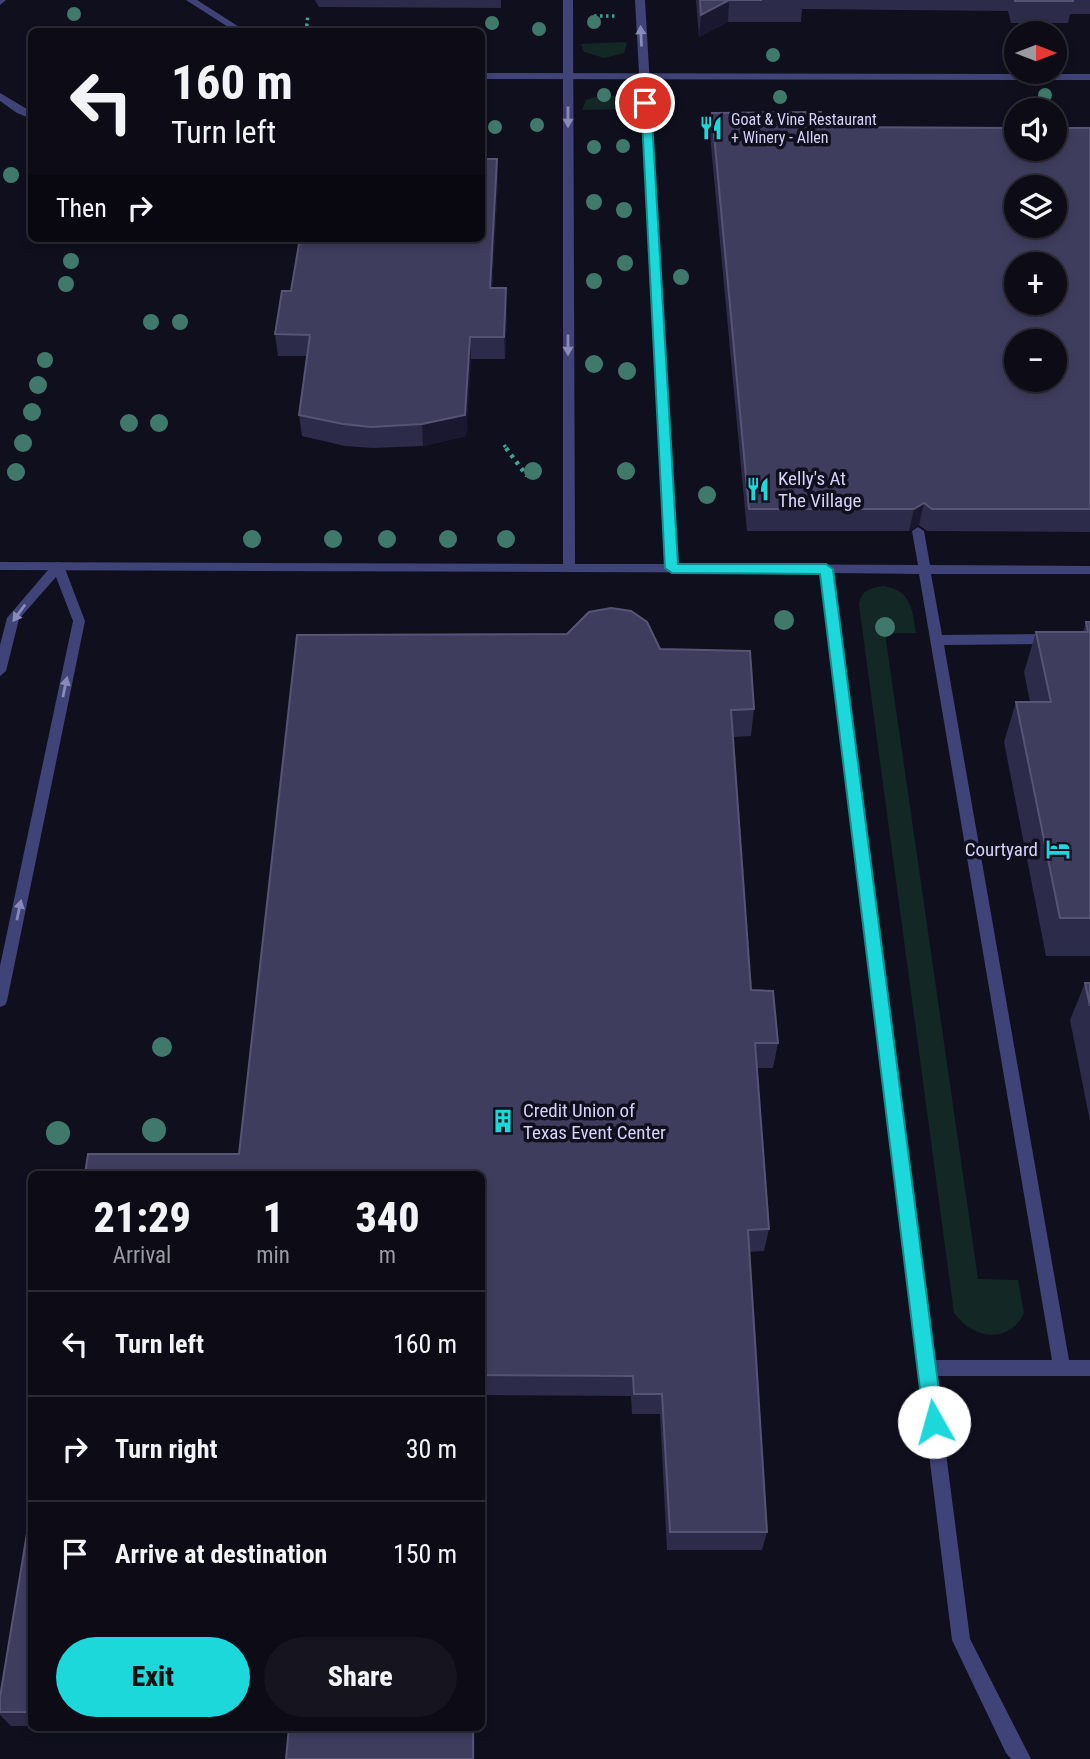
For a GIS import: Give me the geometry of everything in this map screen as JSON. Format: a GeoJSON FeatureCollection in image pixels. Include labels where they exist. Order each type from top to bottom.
{"type":"FeatureCollection","features":[{"type":"Feature","properties":{"kind":"street"},"geometry":{"type":"LineString","coordinates":[[191,0],[236,28]]}},
{"type":"Feature","properties":{"kind":"street"},"geometry":{"type":"LineString","coordinates":[[568,0],[569,568]]}},
{"type":"Feature","properties":{"kind":"street"},"geometry":{"type":"LineString","coordinates":[[640,0],[672,568]]}},
{"type":"Feature","properties":{"kind":"street"},"geometry":{"type":"LineString","coordinates":[[485,76],[1090,77]]}},
{"type":"Feature","properties":{"kind":"street"},"geometry":{"type":"LineString","coordinates":[[0,96],[28,114]]}},
{"type":"Feature","properties":{"kind":"street"},"geometry":{"type":"LineString","coordinates":[[918,531],[1062,1368]]}},
{"type":"Feature","properties":{"kind":"street"},"geometry":{"type":"LineString","coordinates":[[0,566],[1090,570]]}},
{"type":"Feature","properties":{"kind":"street"},"geometry":{"type":"LineString","coordinates":[[0,671],[13,618],[58,566]]}},
{"type":"Feature","properties":{"kind":"street"},"geometry":{"type":"LineString","coordinates":[[0,1001],[79,621],[58,566]]}},
{"type":"Feature","properties":{"kind":"street"},"geometry":{"type":"LineString","coordinates":[[826,569],[961,1640],[1022,1759]]}},
{"type":"Feature","properties":{"kind":"street"},"geometry":{"type":"LineString","coordinates":[[938,640],[1062,639]]}},
{"type":"Feature","properties":{"kind":"street"},"geometry":{"type":"LineString","coordinates":[[927,1368],[1090,1368]]}},
{"type":"Feature","properties":{"kind":"path"},"geometry":{"type":"LineString","coordinates":[[306,28],[308,15]]}},
{"type":"Feature","properties":{"kind":"path"},"geometry":{"type":"LineString","coordinates":[[568,16],[640,16]]}},
{"type":"Feature","properties":{"kind":"path"},"geometry":{"type":"LineString","coordinates":[[504,445],[527,476]]}},
{"type":"Feature","properties":{"kind":"green space"},"geometry":{"type":"Polygon","coordinates":[[[627,43],[624,53],[604,58],[584,52],[581,44],[627,43]]]}},
{"type":"Feature","properties":{"kind":"green space"},"geometry":{"type":"Polygon","coordinates":[[[605,94],[626,99],[630,109],[582,110],[586,100],[605,94]]]}},
{"type":"Feature","properties":{"kind":"green space"},"geometry":{"type":"Polygon","coordinates":[[[883,586],[905,596],[911,608],[916,633],[885,633],[978,1279],[1018,1280],[1024,1313],[1009,1330],[1000,1334],[981,1333],[962,1322],[954,1313],[859,605],[861,596],[866,591],[883,586]]]}},
{"type":"Feature","properties":{"kind":"building"},"geometry":{"type":"Polygon","coordinates":[[[700,0],[729,0],[701,15],[700,0]]]}},
{"type":"Feature","properties":{"kind":"building"},"geometry":{"type":"Polygon","coordinates":[[[1073,0],[1073,1],[1015,1],[1073,0]]]}},
{"type":"Feature","properties":{"kind":"building"},"geometry":{"type":"Polygon","coordinates":[[[821,112],[824,127],[1004,128],[1004,161],[1067,161],[1067,128],[1090,128],[1090,509],[932,509],[924,503],[914,509],[749,509],[712,113],[821,112]]]}},
{"type":"Feature","properties":{"kind":"building"},"geometry":{"type":"Polygon","coordinates":[[[485,159],[497,159],[490,288],[506,288],[504,337],[470,337],[465,415],[422,424],[371,427],[299,415],[310,335],[275,334],[282,291],[291,291],[299,242],[485,242],[485,159]]]}},
{"type":"Feature","properties":{"kind":"building","name":"Credit Union of Texas Event Center"},"geometry":{"type":"Polygon","coordinates":[[[611,608],[631,611],[647,622],[660,649],[750,651],[754,709],[731,710],[751,990],[773,991],[778,1043],[755,1043],[769,1229],[748,1230],[767,1532],[670,1532],[662,1394],[634,1394],[633,1376],[485,1375],[485,1171],[85,1171],[88,1154],[239,1154],[297,635],[567,634],[589,612],[611,608]]]}},
{"type":"Feature","properties":{"kind":"building","name":"Courtyard"},"geometry":{"type":"Polygon","coordinates":[[[1086,622],[1090,622],[1090,918],[1060,918],[1016,702],[1051,702],[1036,632],[1088,632],[1086,622]]]}},
{"type":"Feature","properties":{"kind":"building"},"geometry":{"type":"Polygon","coordinates":[[[1085,983],[1090,983],[1090,1006],[1085,983]]]}},
{"type":"Feature","properties":{"kind":"building"},"geometry":{"type":"Polygon","coordinates":[[[28,1527],[28,1712],[0,1712],[0,1697],[28,1527]]]}},
{"type":"Feature","properties":{"kind":"building"},"geometry":{"type":"Polygon","coordinates":[[[289,1731],[473,1731],[473,1759],[286,1759],[289,1731]]]}},
{"type":"Feature","properties":{"kind":"place","name":"Goat & Vine Restaurant + Winery - Allen"},"geometry":{"type":"Point","coordinates":[711,128]}},
{"type":"Feature","properties":{"kind":"place","name":"Kelly's At The Village"},"geometry":{"type":"Point","coordinates":[758,489]}},
{"type":"Feature","properties":{"kind":"place","name":"Courtyard"},"geometry":{"type":"Point","coordinates":[1058,849]}},
{"type":"Feature","properties":{"kind":"place","name":"Credit Union of Texas Event Center"},"geometry":{"type":"Point","coordinates":[503,1121]}},
{"type":"Feature","properties":{"kind":"route"},"geometry":{"type":"LineString","coordinates":[[645,103],[672,568],[826,569],[934,1422]]}}]}
